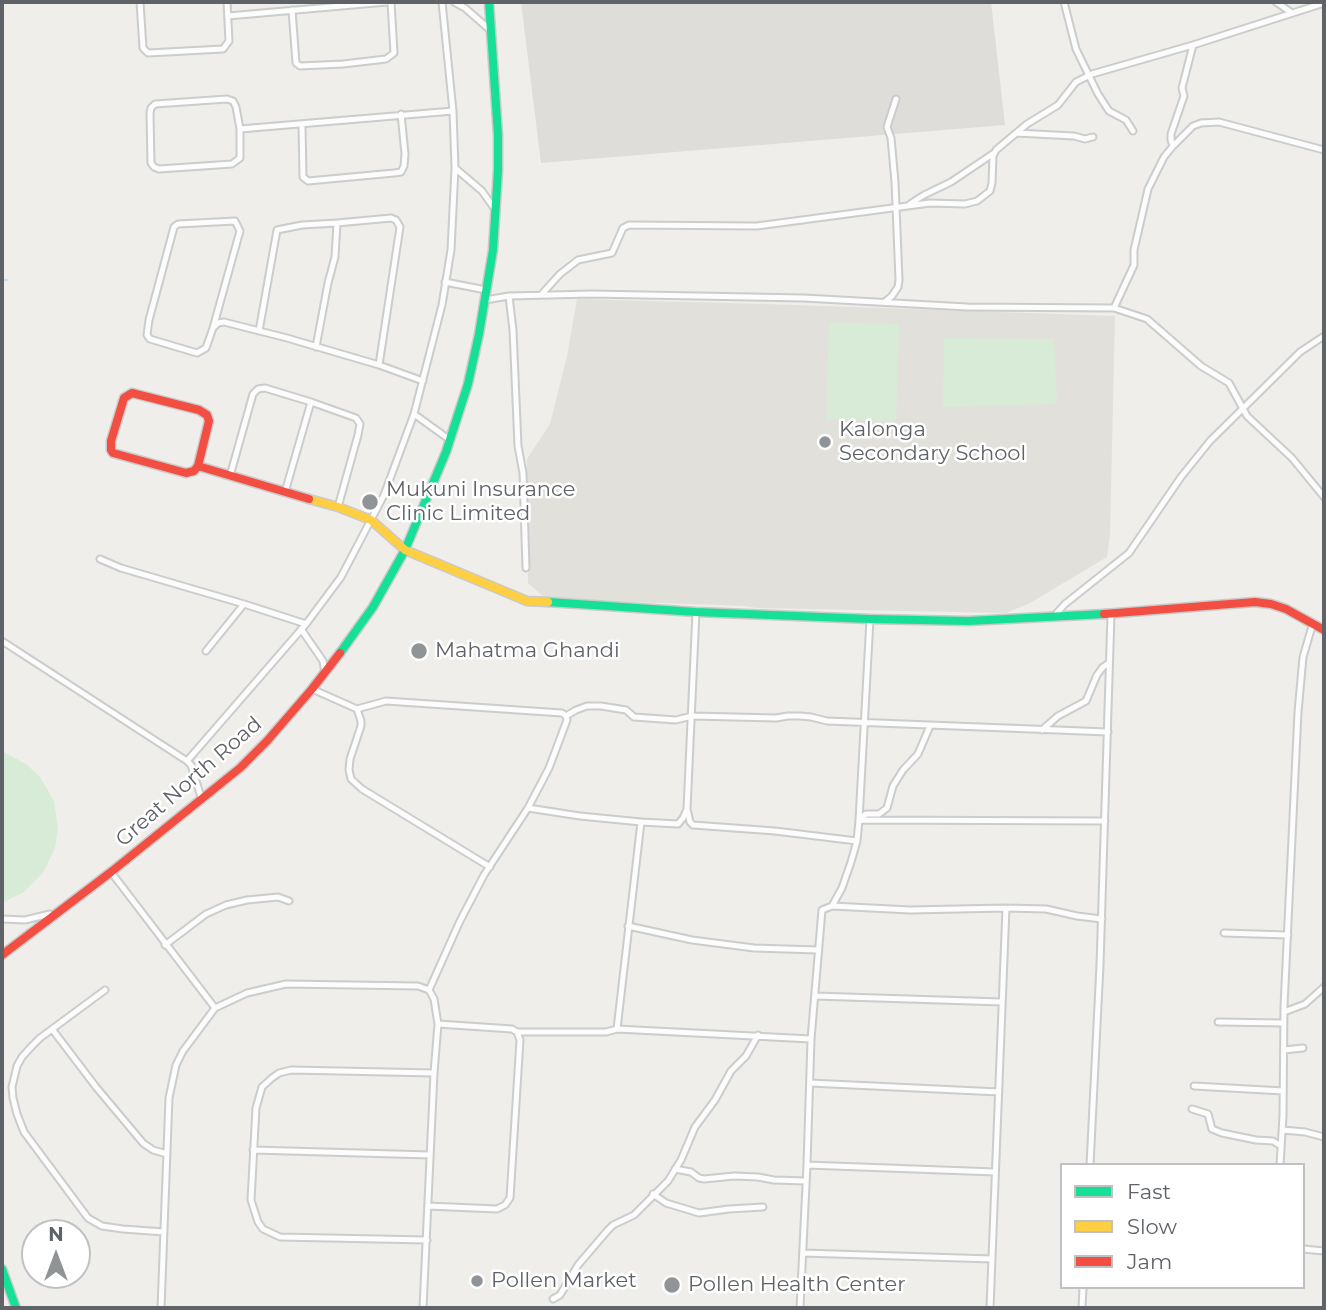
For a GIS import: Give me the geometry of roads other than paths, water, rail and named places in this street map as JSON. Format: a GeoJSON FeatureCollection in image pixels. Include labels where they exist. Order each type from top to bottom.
{"type":"FeatureCollection","features":[{"type":"Feature","properties":{"kind":"main road","name":"Great North Road"},"geometry":{"type":"LineString","coordinates":[[2,955],[202,800],[267,741],[325,673],[373,607],[405,550],[450,440],[468,384],[494,250],[498,135],[489,2]]}},
{"type":"Feature","properties":{"kind":"main road"},"geometry":{"type":"LineString","coordinates":[[132,393],[199,410],[207,415],[209,421],[198,466],[194,471],[186,473],[113,453],[111,441],[124,398],[132,393]]}},
{"type":"Feature","properties":{"kind":"main road"},"geometry":{"type":"LineString","coordinates":[[198,466],[338,507],[371,520],[405,550],[527,601],[538,603],[695,612],[968,621],[1111,614],[1255,602],[1286,609],[1324,630]]}},
{"type":"Feature","properties":{"kind":"main road"},"geometry":{"type":"LineString","coordinates":[[2,1269],[16,1308]]}},
{"type":"Feature","properties":{"kind":"street"},"geometry":{"type":"LineString","coordinates":[[140,2],[143,48],[148,53],[223,49],[229,41],[227,2]]}},
{"type":"Feature","properties":{"kind":"street"},"geometry":{"type":"LineString","coordinates":[[228,16],[292,10],[389,2],[394,53],[386,59],[300,66],[296,63],[292,10]]}},
{"type":"Feature","properties":{"kind":"street"},"geometry":{"type":"LineString","coordinates":[[187,761],[303,626],[341,577],[384,495],[414,414],[446,282],[451,250],[455,168],[453,111],[442,2]]}},
{"type":"Feature","properties":{"kind":"street"},"geometry":{"type":"LineString","coordinates":[[454,2],[465,8],[491,32]]}},
{"type":"Feature","properties":{"kind":"street"},"geometry":{"type":"LineString","coordinates":[[1064,2],[1076,49],[1098,94],[1109,111],[1126,120],[1133,131]]}},
{"type":"Feature","properties":{"kind":"street"},"geometry":{"type":"LineString","coordinates":[[1276,2],[1292,13]]}},
{"type":"Feature","properties":{"kind":"street"},"geometry":{"type":"LineString","coordinates":[[906,206],[951,182],[994,153],[1027,124],[1058,105],[1073,85],[1090,76],[1324,3]]}},
{"type":"Feature","properties":{"kind":"street"},"geometry":{"type":"LineString","coordinates":[[1173,146],[1171,134],[1184,96],[1182,88],[1193,45]]}},
{"type":"Feature","properties":{"kind":"street"},"geometry":{"type":"LineString","coordinates":[[227,99],[233,101],[236,107],[240,129],[240,158],[232,164],[159,169],[151,163],[150,113],[155,104],[227,99]]}},
{"type":"Feature","properties":{"kind":"street"},"geometry":{"type":"LineString","coordinates":[[885,302],[898,287],[899,280],[895,182],[891,138],[887,127],[895,99]]}},
{"type":"Feature","properties":{"kind":"street"},"geometry":{"type":"LineString","coordinates":[[240,129],[453,111]]}},
{"type":"Feature","properties":{"kind":"street"},"geometry":{"type":"LineString","coordinates":[[302,124],[303,177],[307,181],[394,173],[401,172],[404,166],[401,114]]}},
{"type":"Feature","properties":{"kind":"street"},"geometry":{"type":"LineString","coordinates":[[1114,308],[1134,265],[1148,189],[1164,157],[1193,127],[1201,123],[1219,122],[1324,150]]}},
{"type":"Feature","properties":{"kind":"street"},"geometry":{"type":"LineString","coordinates":[[1016,133],[1085,139],[1093,137]]}},
{"type":"Feature","properties":{"kind":"street"},"geometry":{"type":"LineString","coordinates":[[540,295],[578,260],[612,253],[626,225],[757,226],[930,203],[965,204],[977,201],[990,191],[994,153]]}},
{"type":"Feature","properties":{"kind":"street"},"geometry":{"type":"LineString","coordinates":[[455,168],[482,191],[496,211]]}},
{"type":"Feature","properties":{"kind":"street"},"geometry":{"type":"LineString","coordinates":[[259,331],[277,230],[302,225],[391,218],[396,220],[400,228],[379,365]]}},
{"type":"Feature","properties":{"kind":"street"},"geometry":{"type":"LineString","coordinates":[[213,328],[240,230],[234,221],[184,223],[174,227],[147,335],[150,339],[197,352],[205,348],[213,328],[224,322],[423,380]]}},
{"type":"Feature","properties":{"kind":"street"},"geometry":{"type":"LineString","coordinates":[[316,347],[335,257],[337,223]]}},
{"type":"Feature","properties":{"kind":"street"},"geometry":{"type":"LineString","coordinates":[[446,282],[486,295],[509,296],[605,294],[804,298],[967,307],[1114,308],[1147,319],[1201,366],[1229,383],[1244,412],[1292,458],[1324,497]]}},
{"type":"Feature","properties":{"kind":"street"},"geometry":{"type":"LineString","coordinates":[[509,296],[518,446],[523,473],[526,568]]}},
{"type":"Feature","properties":{"kind":"street"},"geometry":{"type":"LineString","coordinates":[[1054,617],[1065,604],[1129,554],[1181,477],[1210,441],[1300,352],[1324,336]]}},
{"type":"Feature","properties":{"kind":"street"},"geometry":{"type":"LineString","coordinates":[[230,476],[253,394],[258,389],[265,388],[355,418],[360,424],[338,507]]}},
{"type":"Feature","properties":{"kind":"street"},"geometry":{"type":"LineString","coordinates":[[285,492],[311,402]]}},
{"type":"Feature","properties":{"kind":"street"},"geometry":{"type":"LineString","coordinates":[[414,414],[450,440]]}},
{"type":"Feature","properties":{"kind":"street"},"geometry":{"type":"LineString","coordinates":[[100,559],[121,568],[244,604],[303,626],[323,661],[325,673]]}},
{"type":"Feature","properties":{"kind":"street"},"geometry":{"type":"LineString","coordinates":[[206,651],[244,604]]}},
{"type":"Feature","properties":{"kind":"street"},"geometry":{"type":"LineString","coordinates":[[691,825],[687,809],[695,612]]}},
{"type":"Feature","properties":{"kind":"street"},"geometry":{"type":"LineString","coordinates":[[1090,1163],[1102,919],[1111,614]]}},
{"type":"Feature","properties":{"kind":"street"},"geometry":{"type":"LineString","coordinates":[[832,906],[842,888],[857,842],[870,619]]}},
{"type":"Feature","properties":{"kind":"street"},"geometry":{"type":"LineString","coordinates":[[1280,1163],[1284,1013],[1300,673],[1313,623]]}},
{"type":"Feature","properties":{"kind":"street"},"geometry":{"type":"LineString","coordinates":[[2,641],[187,761],[191,765],[202,800]]}},
{"type":"Feature","properties":{"kind":"street"},"geometry":{"type":"LineString","coordinates":[[1042,730],[1058,716],[1086,701],[1097,675],[1109,663]]}},
{"type":"Feature","properties":{"kind":"street"},"geometry":{"type":"LineString","coordinates":[[312,689],[357,709],[386,701],[562,713],[566,716]]}},
{"type":"Feature","properties":{"kind":"street"},"geometry":{"type":"LineString","coordinates":[[566,716],[587,706],[595,706],[626,710],[637,717],[676,720],[692,716],[800,716],[827,721],[1108,732]]}},
{"type":"Feature","properties":{"kind":"street"},"geometry":{"type":"LineString","coordinates":[[357,709],[361,726],[349,760],[351,779],[362,789],[490,867]]}},
{"type":"Feature","properties":{"kind":"street"},"geometry":{"type":"LineString","coordinates":[[429,990],[460,921],[549,768],[563,734],[566,716]]}},
{"type":"Feature","properties":{"kind":"street"},"geometry":{"type":"LineString","coordinates":[[859,820],[866,814],[879,814],[887,808],[893,786],[918,754],[930,726]]}},
{"type":"Feature","properties":{"kind":"street"},"geometry":{"type":"LineString","coordinates":[[528,808],[580,816],[775,831],[857,842]]}},
{"type":"Feature","properties":{"kind":"street"},"geometry":{"type":"LineString","coordinates":[[678,824],[687,809]]}},
{"type":"Feature","properties":{"kind":"street"},"geometry":{"type":"LineString","coordinates":[[859,820],[1105,821]]}},
{"type":"Feature","properties":{"kind":"street"},"geometry":{"type":"LineString","coordinates":[[617,1029],[640,822]]}},
{"type":"Feature","properties":{"kind":"street"},"geometry":{"type":"LineString","coordinates":[[111,872],[215,1008]]}},
{"type":"Feature","properties":{"kind":"street"},"geometry":{"type":"LineString","coordinates":[[165,944],[206,914],[226,905],[278,897],[289,901]]}},
{"type":"Feature","properties":{"kind":"street"},"geometry":{"type":"LineString","coordinates":[[800,1308],[811,1039],[822,910],[832,906],[910,910],[1046,909],[1102,919]]}},
{"type":"Feature","properties":{"kind":"street"},"geometry":{"type":"LineString","coordinates":[[990,1308],[1006,908]]}},
{"type":"Feature","properties":{"kind":"street"},"geometry":{"type":"LineString","coordinates":[[2,919],[25,920],[55,913]]}},
{"type":"Feature","properties":{"kind":"street"},"geometry":{"type":"LineString","coordinates":[[628,926],[741,947],[818,950]]}},
{"type":"Feature","properties":{"kind":"street"},"geometry":{"type":"LineString","coordinates":[[1224,933],[1288,935]]}},
{"type":"Feature","properties":{"kind":"street"},"geometry":{"type":"LineString","coordinates":[[162,1308],[169,1098],[176,1065],[183,1051],[215,1008],[247,993],[286,984],[418,986],[429,990],[434,999],[438,1024],[424,1308]]}},
{"type":"Feature","properties":{"kind":"street"},"geometry":{"type":"LineString","coordinates":[[1284,1013],[1305,1004],[1324,988]]}},
{"type":"Feature","properties":{"kind":"street"},"geometry":{"type":"LineString","coordinates":[[105,990],[40,1038],[22,1057],[14,1076],[13,1098],[24,1132],[88,1218],[102,1226],[164,1233]]}},
{"type":"Feature","properties":{"kind":"street"},"geometry":{"type":"LineString","coordinates":[[815,996],[1002,1002]]}},
{"type":"Feature","properties":{"kind":"street"},"geometry":{"type":"LineString","coordinates":[[1218,1022],[1284,1024]]}},
{"type":"Feature","properties":{"kind":"street"},"geometry":{"type":"LineString","coordinates":[[438,1024],[512,1029],[517,1032],[606,1032],[617,1029],[811,1039]]}},
{"type":"Feature","properties":{"kind":"street"},"geometry":{"type":"LineString","coordinates":[[52,1029],[143,1143],[153,1150],[167,1154]]}},
{"type":"Feature","properties":{"kind":"street"},"geometry":{"type":"LineString","coordinates":[[428,1206],[497,1209],[505,1205],[510,1198],[520,1040],[517,1032]]}},
{"type":"Feature","properties":{"kind":"street"},"geometry":{"type":"LineString","coordinates":[[553,1299],[560,1295],[578,1265],[608,1230],[634,1215],[668,1181],[695,1127],[715,1100],[730,1072],[746,1056],[758,1035]]}},
{"type":"Feature","properties":{"kind":"street"},"geometry":{"type":"LineString","coordinates":[[1284,1051],[1303,1048]]}},
{"type":"Feature","properties":{"kind":"street"},"geometry":{"type":"LineString","coordinates":[[427,1240],[280,1237],[271,1234],[258,1222],[251,1200],[253,1150],[256,1108],[262,1087],[279,1073],[291,1070],[434,1073]]}},
{"type":"Feature","properties":{"kind":"street"},"geometry":{"type":"LineString","coordinates":[[810,1083],[999,1092]]}},
{"type":"Feature","properties":{"kind":"street"},"geometry":{"type":"LineString","coordinates":[[1195,1086],[1283,1091]]}},
{"type":"Feature","properties":{"kind":"street"},"geometry":{"type":"LineString","coordinates":[[1192,1109],[1208,1114],[1212,1129],[1273,1141],[1281,1146]]}},
{"type":"Feature","properties":{"kind":"street"},"geometry":{"type":"LineString","coordinates":[[1282,1130],[1324,1136]]}},
{"type":"Feature","properties":{"kind":"street"},"geometry":{"type":"LineString","coordinates":[[253,1150],[430,1155]]}},
{"type":"Feature","properties":{"kind":"street"},"geometry":{"type":"LineString","coordinates":[[807,1165],[995,1172]]}},
{"type":"Feature","properties":{"kind":"street"},"geometry":{"type":"LineString","coordinates":[[675,1169],[691,1172],[704,1179],[734,1176],[806,1181]]}},
{"type":"Feature","properties":{"kind":"street"},"geometry":{"type":"LineString","coordinates":[[653,1194],[666,1203],[699,1213],[763,1207]]}},
{"type":"Feature","properties":{"kind":"street"},"geometry":{"type":"LineString","coordinates":[[1305,1249],[1324,1251]]}},
{"type":"Feature","properties":{"kind":"street"},"geometry":{"type":"LineString","coordinates":[[803,1252],[992,1259]]}},
{"type":"Feature","properties":{"kind":"street"},"geometry":{"type":"LineString","coordinates":[[1082,1308],[1083,1289]]}},
{"type":"Feature","properties":{"kind":"waterway"},"geometry":{"type":"LineString","coordinates":[[2,280],[7,280]]}},
{"type":"Feature","properties":{"kind":"place","name":"Kalonga Secondary School"},"geometry":{"type":"Point","coordinates":[825,442]}},
{"type":"Feature","properties":{"kind":"place","name":"Mukuni Insurance Clinic Limited"},"geometry":{"type":"Point","coordinates":[370,502]}},
{"type":"Feature","properties":{"kind":"place","name":"Mahatma Ghandi"},"geometry":{"type":"Point","coordinates":[419,651]}},
{"type":"Feature","properties":{"kind":"place","name":"Pollen Market"},"geometry":{"type":"Point","coordinates":[477,1281]}},
{"type":"Feature","properties":{"kind":"place","name":"Pollen Health Center"},"geometry":{"type":"Point","coordinates":[672,1285]}}]}
